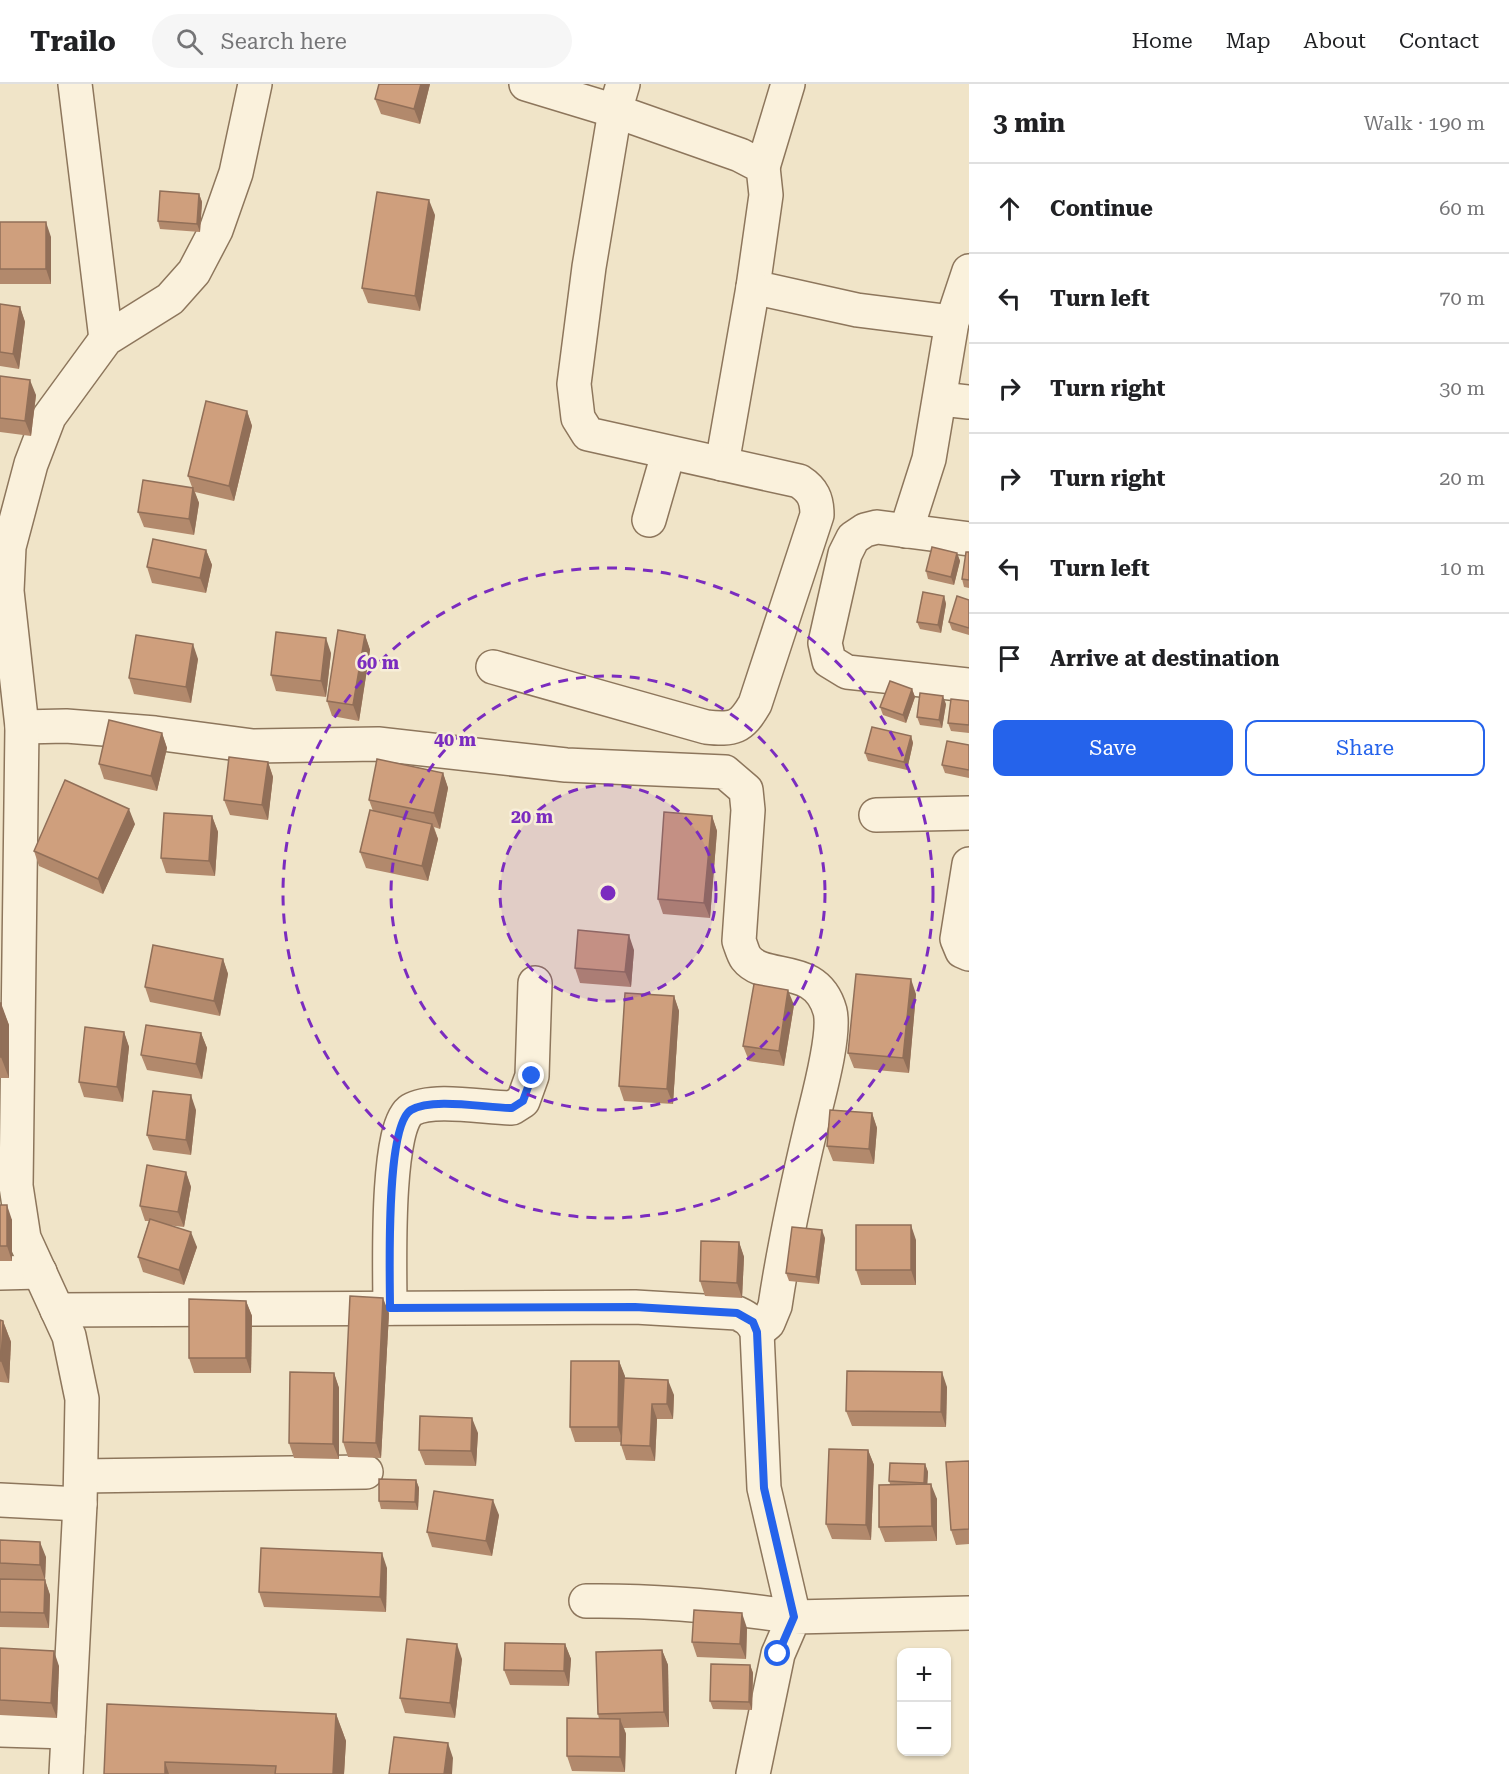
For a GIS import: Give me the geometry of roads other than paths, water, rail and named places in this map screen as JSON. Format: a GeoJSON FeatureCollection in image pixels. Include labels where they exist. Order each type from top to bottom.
{"type":"FeatureCollection","features":[{"type":"Feature","properties":{"kind":"street"},"geometry":{"type":"LineString","coordinates":[[75,84],[106,339]]}},
{"type":"Feature","properties":{"kind":"street"},"geometry":{"type":"LineString","coordinates":[[66,1774],[81,1490],[82,1399],[69,1336],[24,1238],[16,1186],[22,726],[4,599],[9,547],[31,464],[49,417],[106,339],[170,299],[194,272],[216,230],[236,173],[255,84]]}},
{"type":"Feature","properties":{"kind":"street"},"geometry":{"type":"LineString","coordinates":[[526,84],[619,98],[763,167]]}},
{"type":"Feature","properties":{"kind":"street"},"geometry":{"type":"LineString","coordinates":[[722,464],[753,287],[766,195],[763,167],[788,84]]}},
{"type":"Feature","properties":{"kind":"street"},"geometry":{"type":"LineString","coordinates":[[493,667],[706,726],[723,729],[745,721],[755,704],[817,515],[817,500],[810,488],[799,481],[668,454],[588,434],[578,418],[574,384],[589,267],[619,98]]}},
{"type":"Feature","properties":{"kind":"street"},"geometry":{"type":"LineString","coordinates":[[906,531],[929,459],[955,401],[952,322],[969,271]]}},
{"type":"Feature","properties":{"kind":"street"},"geometry":{"type":"LineString","coordinates":[[753,287],[857,310],[952,322]]}},
{"type":"Feature","properties":{"kind":"street"},"geometry":{"type":"LineString","coordinates":[[649,520],[668,454]]}},
{"type":"Feature","properties":{"kind":"street"},"geometry":{"type":"LineString","coordinates":[[969,539],[877,527],[865,530],[853,538],[845,554],[825,652],[829,661],[847,672],[969,685]]}},
{"type":"Feature","properties":{"kind":"street"},"geometry":{"type":"LineString","coordinates":[[22,726],[66,726],[155,733],[253,746],[378,744],[566,765],[725,771],[746,790],[748,810],[739,941],[747,959],[765,969],[799,975],[819,990],[830,1011],[824,1074],[796,1191],[775,1306],[768,1323],[757,1332]]}},
{"type":"Feature","properties":{"kind":"street"},"geometry":{"type":"LineString","coordinates":[[876,815],[969,813]]}},
{"type":"Feature","properties":{"kind":"street"},"geometry":{"type":"LineString","coordinates":[[969,864],[957,939],[962,951],[969,954]]}},
{"type":"Feature","properties":{"kind":"street"},"geometry":{"type":"LineString","coordinates":[[390,1308],[393,1166],[401,1125],[410,1110],[426,1105],[512,1108],[523,1101],[532,1076],[535,983]]}},
{"type":"Feature","properties":{"kind":"street"},"geometry":{"type":"LineString","coordinates":[[0,1273],[40,1272]]}},
{"type":"Feature","properties":{"kind":"street"},"geometry":{"type":"LineString","coordinates":[[57,1310],[635,1307],[726,1312],[746,1317],[753,1322],[757,1332],[764,1488],[794,1617],[778,1654],[753,1774]]}},
{"type":"Feature","properties":{"kind":"street"},"geometry":{"type":"LineString","coordinates":[[0,1500],[81,1490],[366,1472]]}},
{"type":"Feature","properties":{"kind":"street"},"geometry":{"type":"LineString","coordinates":[[586,1601],[643,1600],[718,1605],[794,1617],[969,1612]]}},
{"type":"Feature","properties":{"kind":"street"},"geometry":{"type":"LineString","coordinates":[[0,1730],[68,1732]]}}]}
